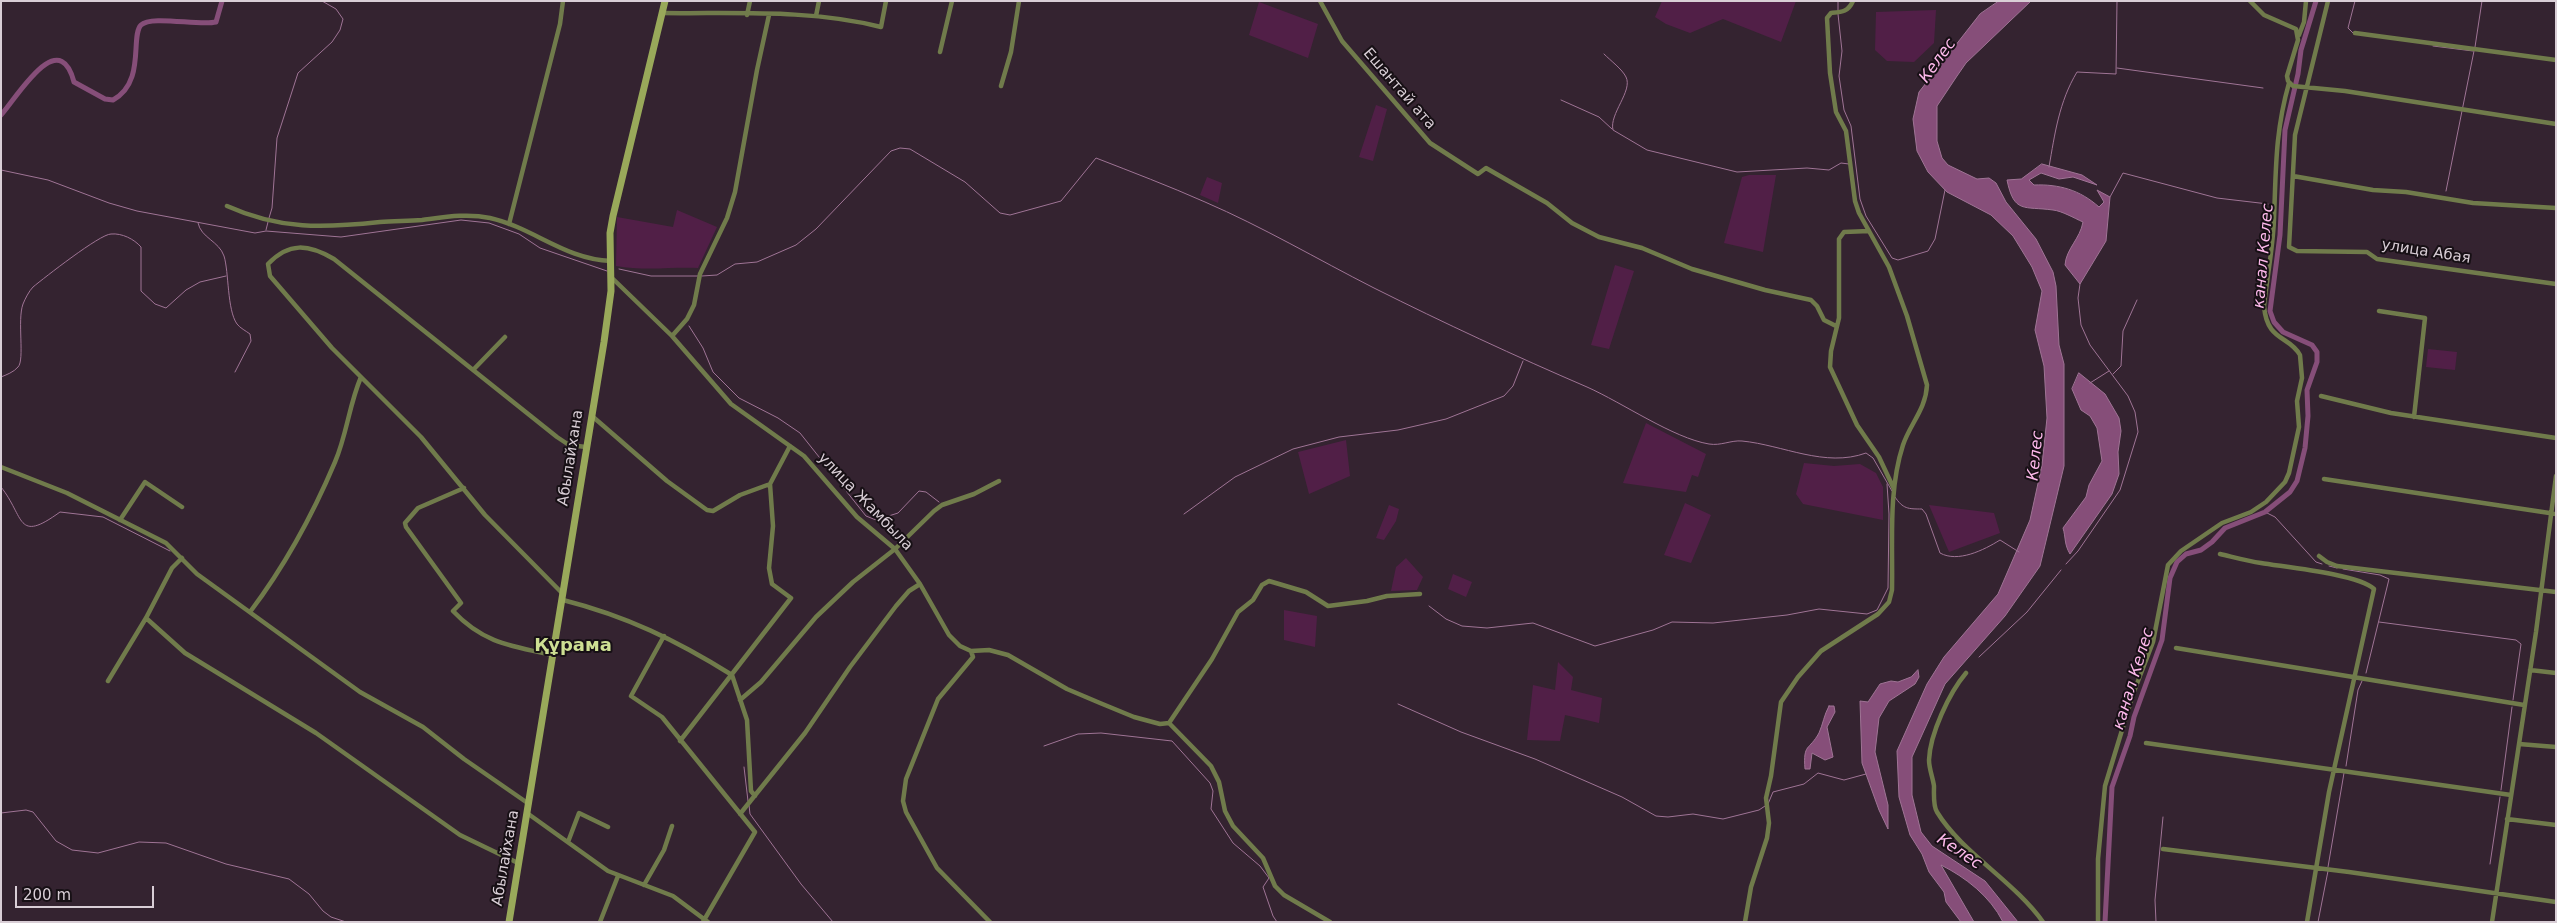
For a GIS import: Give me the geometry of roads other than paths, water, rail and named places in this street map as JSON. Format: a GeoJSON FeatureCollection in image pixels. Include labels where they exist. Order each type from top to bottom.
{"type":"FeatureCollection","features":[{"type":"Feature","properties":{"kind":"main road","name":"Абылайхана"},"geometry":{"type":"LineString","coordinates":[[509,922],[607,316],[611,277],[610,233],[665,1]]}},
{"type":"Feature","properties":{"kind":"street"},"geometry":{"type":"LineString","coordinates":[[509,224],[560,24],[563,1]]}},
{"type":"Feature","properties":{"kind":"street"},"geometry":{"type":"LineString","coordinates":[[747,14],[750,1]]}},
{"type":"Feature","properties":{"kind":"street"},"geometry":{"type":"LineString","coordinates":[[816,16],[819,1]]}},
{"type":"Feature","properties":{"kind":"street"},"geometry":{"type":"LineString","coordinates":[[662,13],[816,16],[849,19],[881,27],[886,1]]}},
{"type":"Feature","properties":{"kind":"street"},"geometry":{"type":"LineString","coordinates":[[940,52],[952,1]]}},
{"type":"Feature","properties":{"kind":"street"},"geometry":{"type":"LineString","coordinates":[[1001,86],[1011,52],[1019,1]]}},
{"type":"Feature","properties":{"kind":"street","name":"Ешантай ата"},"geometry":{"type":"LineString","coordinates":[[1320,1],[1342,41],[1425,138],[1441,153],[1478,174],[1486,168],[1547,203],[1572,223],[1599,237],[1642,248],[1692,270],[1765,290],[1811,300],[1817,306],[1824,320],[1836,326]]}},
{"type":"Feature","properties":{"kind":"street"},"geometry":{"type":"LineString","coordinates":[[1745,922],[1751,887],[1767,838],[1769,823],[1766,798],[1771,776],[1781,702],[1798,677],[1821,651],[1878,614],[1889,602],[1892,590],[1894,489],[1903,444],[1924,404],[1928,385],[1907,316],[1889,267],[1869,231],[1855,200],[1846,131],[1836,112],[1830,73],[1827,18],[1831,13],[1845,11],[1850,8],[1853,1]]}},
{"type":"Feature","properties":{"kind":"street"},"geometry":{"type":"LineString","coordinates":[[2250,1],[2264,15],[2295,28],[2299,35]]}},
{"type":"Feature","properties":{"kind":"street"},"geometry":{"type":"LineString","coordinates":[[2098,922],[2098,859],[2105,786],[2133,694],[2153,642],[2168,564],[2181,551],[2222,523],[2252,512],[2273,496],[2289,473],[2295,449],[2299,427],[2297,401],[2302,378],[2300,355],[2272,331],[2264,306],[2274,220],[2274,171],[2277,139],[2291,84],[2287,71],[2304,22],[2306,1]]}},
{"type":"Feature","properties":{"kind":"street"},"geometry":{"type":"LineString","coordinates":[[2328,1],[2303,88],[2292,150],[2293,176],[2372,190],[2406,192],[2473,202],[2556,208]]}},
{"type":"Feature","properties":{"kind":"street"},"geometry":{"type":"LineString","coordinates":[[672,336],[687,318],[694,304],[700,274],[727,218],[735,192],[769,15]]}},
{"type":"Feature","properties":{"kind":"street"},"geometry":{"type":"LineString","coordinates":[[2355,33],[2556,60]]}},
{"type":"Feature","properties":{"kind":"street"},"geometry":{"type":"LineString","coordinates":[[2291,84],[2303,88],[2345,91],[2556,124]]}},
{"type":"Feature","properties":{"kind":"street","name":"улица Абая"},"geometry":{"type":"LineString","coordinates":[[2293,176],[2288,244],[2293,249],[2367,252],[2377,259],[2556,284]]}},
{"type":"Feature","properties":{"kind":"street"},"geometry":{"type":"LineString","coordinates":[[227,206],[272,222],[292,225],[344,227],[440,216],[490,218],[509,224],[577,256],[611,261]]}},
{"type":"Feature","properties":{"kind":"street"},"geometry":{"type":"LineString","coordinates":[[1869,231],[1844,232],[1839,239],[1839,318],[1831,351],[1832,372],[1857,425],[1879,457],[1894,489]]}},
{"type":"Feature","properties":{"kind":"street"},"geometry":{"type":"LineString","coordinates":[[586,447],[569,445],[557,437],[334,259],[310,248],[297,247],[280,252],[268,264],[270,276],[320,336],[421,437],[485,515],[563,597],[608,611],[664,636],[732,675],[747,720],[751,791],[754,796]]}},
{"type":"Feature","properties":{"kind":"street","name":"улица Жамбыла"},"geometry":{"type":"LineString","coordinates":[[611,277],[672,336],[731,404],[804,456],[857,517],[895,549],[920,584],[949,635],[960,646],[971,650],[989,650],[1008,655],[1067,689],[1134,718],[1160,724],[1169,723]]}},
{"type":"Feature","properties":{"kind":"street"},"geometry":{"type":"LineString","coordinates":[[2379,311],[2425,318],[2414,417]]}},
{"type":"Feature","properties":{"kind":"street"},"geometry":{"type":"LineString","coordinates":[[474,369],[505,337]]}},
{"type":"Feature","properties":{"kind":"street"},"geometry":{"type":"LineString","coordinates":[[250,612],[266,590],[294,543],[335,462],[345,434],[352,396],[360,378]]}},
{"type":"Feature","properties":{"kind":"street"},"geometry":{"type":"LineString","coordinates":[[2321,396],[2414,417],[2556,438]]}},
{"type":"Feature","properties":{"kind":"street"},"geometry":{"type":"LineString","coordinates":[[591,415],[667,481],[707,510],[713,511],[740,495],[770,484]]}},
{"type":"Feature","properties":{"kind":"street"},"geometry":{"type":"LineString","coordinates":[[680,741],[791,598],[772,584],[769,568],[773,526],[770,484],[790,446]]}},
{"type":"Feature","properties":{"kind":"street"},"geometry":{"type":"LineString","coordinates":[[1,467],[43,482],[166,542],[197,574],[360,692],[423,727],[464,759],[529,804]]}},
{"type":"Feature","properties":{"kind":"street"},"geometry":{"type":"LineString","coordinates":[[2492,922],[2554,513],[2556,476]]}},
{"type":"Feature","properties":{"kind":"street"},"geometry":{"type":"LineString","coordinates":[[2324,479],[2554,513]]}},
{"type":"Feature","properties":{"kind":"street"},"geometry":{"type":"LineString","coordinates":[[740,700],[761,682],[816,616],[853,582],[895,549],[942,505],[974,494],[998,481]]}},
{"type":"Feature","properties":{"kind":"street"},"geometry":{"type":"LineString","coordinates":[[120,520],[145,482],[182,507]]}},
{"type":"Feature","properties":{"kind":"street"},"geometry":{"type":"LineString","coordinates":[[464,488],[418,508],[405,523],[406,528],[461,603],[453,611],[468,627],[486,638],[506,646],[553,655]]}},
{"type":"Feature","properties":{"kind":"street"},"geometry":{"type":"LineString","coordinates":[[2220,554],[2261,563],[2324,572],[2362,582],[2374,589],[2333,768],[2307,922]]}},
{"type":"Feature","properties":{"kind":"street"},"geometry":{"type":"LineString","coordinates":[[2319,556],[2327,562],[2358,569],[2556,592]]}},
{"type":"Feature","properties":{"kind":"street"},"geometry":{"type":"LineString","coordinates":[[108,681],[146,618],[168,575],[182,558]]}},
{"type":"Feature","properties":{"kind":"street"},"geometry":{"type":"LineString","coordinates":[[2324,572],[2327,562]]}},
{"type":"Feature","properties":{"kind":"street"},"geometry":{"type":"LineString","coordinates":[[1330,922],[1284,895],[1275,886],[1263,858],[1233,826],[1225,811],[1219,782],[1211,766],[1169,723],[1212,659],[1238,612],[1253,600],[1262,585],[1269,581],[1306,592],[1328,606],[1367,601],[1387,596],[1420,594]]}},
{"type":"Feature","properties":{"kind":"street"},"geometry":{"type":"LineString","coordinates":[[740,814],[805,733],[850,667],[896,606],[909,591],[920,584]]}},
{"type":"Feature","properties":{"kind":"street"},"geometry":{"type":"LineString","coordinates":[[146,618],[185,653],[308,728],[460,835],[518,863]]}},
{"type":"Feature","properties":{"kind":"street"},"geometry":{"type":"LineString","coordinates":[[527,813],[618,876],[673,896],[705,921],[755,832],[662,717],[631,696],[664,636]]}},
{"type":"Feature","properties":{"kind":"street"},"geometry":{"type":"LineString","coordinates":[[2176,648],[2524,705]]}},
{"type":"Feature","properties":{"kind":"street"},"geometry":{"type":"LineString","coordinates":[[971,650],[972,657],[942,692],[931,714],[906,780],[903,801],[906,812],[937,868],[990,922]]}},
{"type":"Feature","properties":{"kind":"street"},"geometry":{"type":"LineString","coordinates":[[2530,670],[2556,673]]}},
{"type":"Feature","properties":{"kind":"street"},"geometry":{"type":"LineString","coordinates":[[1966,673],[1947,702],[1932,743],[1929,761],[1933,778],[1935,810],[1950,829],[2031,905],[2043,922]]}},
{"type":"Feature","properties":{"kind":"street"},"geometry":{"type":"LineString","coordinates":[[2146,743],[2333,768],[2510,795]]}},
{"type":"Feature","properties":{"kind":"street"},"geometry":{"type":"LineString","coordinates":[[2519,744],[2556,747]]}},
{"type":"Feature","properties":{"kind":"street"},"geometry":{"type":"LineString","coordinates":[[568,842],[579,814],[608,827]]}},
{"type":"Feature","properties":{"kind":"street"},"geometry":{"type":"LineString","coordinates":[[2507,819],[2556,825]]}},
{"type":"Feature","properties":{"kind":"street"},"geometry":{"type":"LineString","coordinates":[[644,885],[664,850],[672,826]]}},
{"type":"Feature","properties":{"kind":"street"},"geometry":{"type":"LineString","coordinates":[[2163,849],[2556,902]]}},
{"type":"Feature","properties":{"kind":"street"},"geometry":{"type":"LineString","coordinates":[[600,922],[618,876]]}},
{"type":"Feature","properties":{"kind":"waterway"},"geometry":{"type":"LineString","coordinates":[[1,115],[38,71],[48,63],[58,60],[67,66],[74,82],[105,99],[113,100],[123,92],[130,82],[135,60],[138,31],[141,25],[146,22],[155,21],[216,22],[222,1]]}},
{"type":"Feature","properties":{"kind":"waterway"},"geometry":{"type":"LineString","coordinates":[[269,218],[272,208],[277,138],[298,73],[332,42],[340,30],[343,19],[336,9],[322,1]]}},
{"type":"Feature","properties":{"kind":"waterway"},"geometry":{"type":"LineString","coordinates":[[1838,1],[1838,10]]}},
{"type":"Feature","properties":{"kind":"waterway"},"geometry":{"type":"LineString","coordinates":[[2049,167],[2062,106],[2077,72],[2116,74],[2117,1]]}},
{"type":"Feature","properties":{"kind":"waterway","name":"канал Келес"},"geometry":{"type":"LineString","coordinates":[[2105,922],[2112,787],[2130,736],[2134,717],[2162,640],[2170,578],[2177,562],[2186,554],[2201,550],[2212,542],[2225,528],[2265,512],[2290,492],[2297,481],[2305,448],[2308,416],[2307,390],[2317,362],[2317,352],[2312,345],[2283,332],[2274,322],[2270,311],[2280,235],[2285,130],[2298,74],[2301,50],[2316,1]]}},
{"type":"Feature","properties":{"kind":"waterway"},"geometry":{"type":"LineString","coordinates":[[2353,33],[2348,28],[2355,1]]}},
{"type":"Feature","properties":{"kind":"waterway"},"geometry":{"type":"LineString","coordinates":[[2475,47],[2482,1]]}},
{"type":"Feature","properties":{"kind":"waterway"},"geometry":{"type":"LineString","coordinates":[[1838,14],[1842,51],[1839,76],[1844,110],[1851,126],[1860,199],[1866,216],[1892,258],[1898,260],[1928,251],[1935,239],[1945,190]]}},
{"type":"Feature","properties":{"kind":"waterway"},"geometry":{"type":"LineString","coordinates":[[2433,46],[2473,51]]}},
{"type":"Feature","properties":{"kind":"waterway"},"geometry":{"type":"LineString","coordinates":[[2446,191],[2474,51]]}},
{"type":"Feature","properties":{"kind":"waterway"},"geometry":{"type":"LineString","coordinates":[[1604,54],[1622,71],[1627,83],[1624,96],[1614,117],[1613,130],[1647,150],[1737,172],[1807,168],[1829,170],[1841,163],[1849,164]]}},
{"type":"Feature","properties":{"kind":"waterway"},"geometry":{"type":"LineString","coordinates":[[2117,68],[2263,88]]}},
{"type":"Feature","properties":{"kind":"waterway"},"geometry":{"type":"LineString","coordinates":[[1561,100],[1599,117],[1612,129]]}},
{"type":"Feature","properties":{"kind":"waterway"},"geometry":{"type":"LineString","coordinates":[[702,276],[717,275],[735,264],[757,262],[796,245],[816,229],[891,151],[900,148],[910,149],[965,182],[1000,213],[1010,215],[1061,201],[1096,158],[1178,190],[1227,212],[1400,301],[1587,387],[1680,435],[1709,444],[1742,441],[1820,457],[1851,457],[1866,453],[1873,458],[1892,491]]}},
{"type":"Feature","properties":{"kind":"waterway"},"geometry":{"type":"LineString","coordinates":[[1,170],[48,180],[109,203],[137,211],[255,233],[266,231],[341,237],[461,220],[489,223],[519,234],[540,248],[607,271]]}},
{"type":"Feature","properties":{"kind":"waterway"},"geometry":{"type":"LineString","coordinates":[[2110,197],[2123,173],[2217,198],[2268,204]]}},
{"type":"Feature","properties":{"kind":"waterway"},"geometry":{"type":"LineString","coordinates":[[266,230],[268,222]]}},
{"type":"Feature","properties":{"kind":"waterway"},"geometry":{"type":"LineString","coordinates":[[198,223],[203,232],[222,251],[227,271],[231,310],[238,325],[250,334],[251,341],[235,372]]}},
{"type":"Feature","properties":{"kind":"waterway"},"geometry":{"type":"LineString","coordinates":[[1,377],[10,373],[20,363],[21,311],[30,291],[72,257],[105,236],[111,234],[123,236],[135,241],[141,247],[141,291],[155,304],[166,308],[186,290],[200,282],[226,276]]}},
{"type":"Feature","properties":{"kind":"waterway"},"geometry":{"type":"LineString","coordinates":[[619,269],[651,276],[698,276]]}},
{"type":"Feature","properties":{"kind":"waterway"},"geometry":{"type":"LineString","coordinates":[[2066,564],[2078,551],[2120,490],[2138,432],[2135,412],[2128,396],[2090,345],[2081,325],[2078,298],[2080,284]]}},
{"type":"Feature","properties":{"kind":"waterway"},"geometry":{"type":"LineString","coordinates":[[2113,374],[2121,366],[2123,331],[2137,300]]}},
{"type":"Feature","properties":{"kind":"waterway"},"geometry":{"type":"LineString","coordinates":[[689,326],[703,348],[713,372],[739,398],[778,418],[800,433],[866,516],[876,520],[898,513],[919,491],[926,492],[939,502]]}},
{"type":"Feature","properties":{"kind":"waterway"},"geometry":{"type":"LineString","coordinates":[[1184,514],[1235,477],[1293,449],[1339,437],[1398,430],[1446,419],[1504,396],[1513,386],[1523,361]]}},
{"type":"Feature","properties":{"kind":"waterway"},"geometry":{"type":"LineString","coordinates":[[2090,383],[2109,371]]}},
{"type":"Feature","properties":{"kind":"waterway"},"geometry":{"type":"LineString","coordinates":[[1429,606],[1446,619],[1462,626],[1487,628],[1533,623],[1595,646],[1653,630],[1672,622],[1713,623],[1787,615],[1819,609],[1867,614],[1877,610],[1888,588],[1889,514],[1887,484]]}},
{"type":"Feature","properties":{"kind":"waterway"},"geometry":{"type":"LineString","coordinates":[[1,487],[23,523],[28,526],[36,526],[60,512],[103,517],[170,551]]}},
{"type":"Feature","properties":{"kind":"waterway"},"geometry":{"type":"LineString","coordinates":[[1895,497],[1906,507],[1922,509],[1926,514],[1940,553],[1947,556],[1963,556],[1986,548],[2000,540],[2019,552]]}},
{"type":"Feature","properties":{"kind":"waterway"},"geometry":{"type":"LineString","coordinates":[[2265,512],[2275,517],[2316,562],[2322,564]]}},
{"type":"Feature","properties":{"kind":"waterway"},"geometry":{"type":"LineString","coordinates":[[2329,566],[2337,568]]}},
{"type":"Feature","properties":{"kind":"waterway"},"geometry":{"type":"LineString","coordinates":[[2343,569],[2380,575],[2389,579],[2366,673]]}},
{"type":"Feature","properties":{"kind":"waterway"},"geometry":{"type":"LineString","coordinates":[[1979,657],[2027,612],[2061,570]]}},
{"type":"Feature","properties":{"kind":"waterway"},"geometry":{"type":"LineString","coordinates":[[2379,622],[2516,640],[2521,644],[2513,700]]}},
{"type":"Feature","properties":{"kind":"waterway"},"geometry":{"type":"LineString","coordinates":[[2346,766],[2358,690],[2362,681]]}},
{"type":"Feature","properties":{"kind":"waterway"},"geometry":{"type":"LineString","coordinates":[[1398,704],[1461,732],[1535,759],[1622,797],[1656,816],[1668,817],[1693,814],[1723,819],[1759,810],[1765,806]]}},
{"type":"Feature","properties":{"kind":"waterway"},"geometry":{"type":"LineString","coordinates":[[2501,790],[2512,707]]}},
{"type":"Feature","properties":{"kind":"waterway"},"geometry":{"type":"LineString","coordinates":[[1044,746],[1078,734],[1101,733],[1172,741],[1210,783],[1213,791],[1211,809],[1233,843],[1260,866],[1269,878],[1263,887],[1277,922]]}},
{"type":"Feature","properties":{"kind":"waterway"},"geometry":{"type":"LineString","coordinates":[[744,767],[748,801]]}},
{"type":"Feature","properties":{"kind":"waterway"},"geometry":{"type":"LineString","coordinates":[[1768,804],[1773,792],[1804,784],[1818,773],[1844,780],[1866,774]]}},
{"type":"Feature","properties":{"kind":"waterway"},"geometry":{"type":"LineString","coordinates":[[2328,867],[2344,773]]}},
{"type":"Feature","properties":{"kind":"waterway"},"geometry":{"type":"LineString","coordinates":[[2490,864],[2500,797]]}},
{"type":"Feature","properties":{"kind":"waterway"},"geometry":{"type":"LineString","coordinates":[[749,805],[750,814],[801,884],[833,922]]}},
{"type":"Feature","properties":{"kind":"waterway"},"geometry":{"type":"LineString","coordinates":[[1,813],[26,810],[33,812],[56,841],[72,850],[98,853],[139,842],[166,843],[226,864],[289,879],[309,894],[323,911],[331,917],[346,922]]}},
{"type":"Feature","properties":{"kind":"waterway"},"geometry":{"type":"LineString","coordinates":[[2156,922],[2155,900],[2163,817]]}},
{"type":"Feature","properties":{"kind":"waterway"},"geometry":{"type":"LineString","coordinates":[[2318,922],[2328,871]]}},
{"type":"Feature","properties":{"kind":"district","name":"Құрама"},"geometry":{"type":"Point","coordinates":[573,646]}},
{"type":"Feature","properties":{"kind":"water label","name":"Келес"},"geometry":{"type":"Point","coordinates":[1938,61]}},
{"type":"Feature","properties":{"kind":"water label","name":"Келес"},"geometry":{"type":"Point","coordinates":[2036,456]}},
{"type":"Feature","properties":{"kind":"water label","name":"Келес"},"geometry":{"type":"Point","coordinates":[1959,852]}}]}
